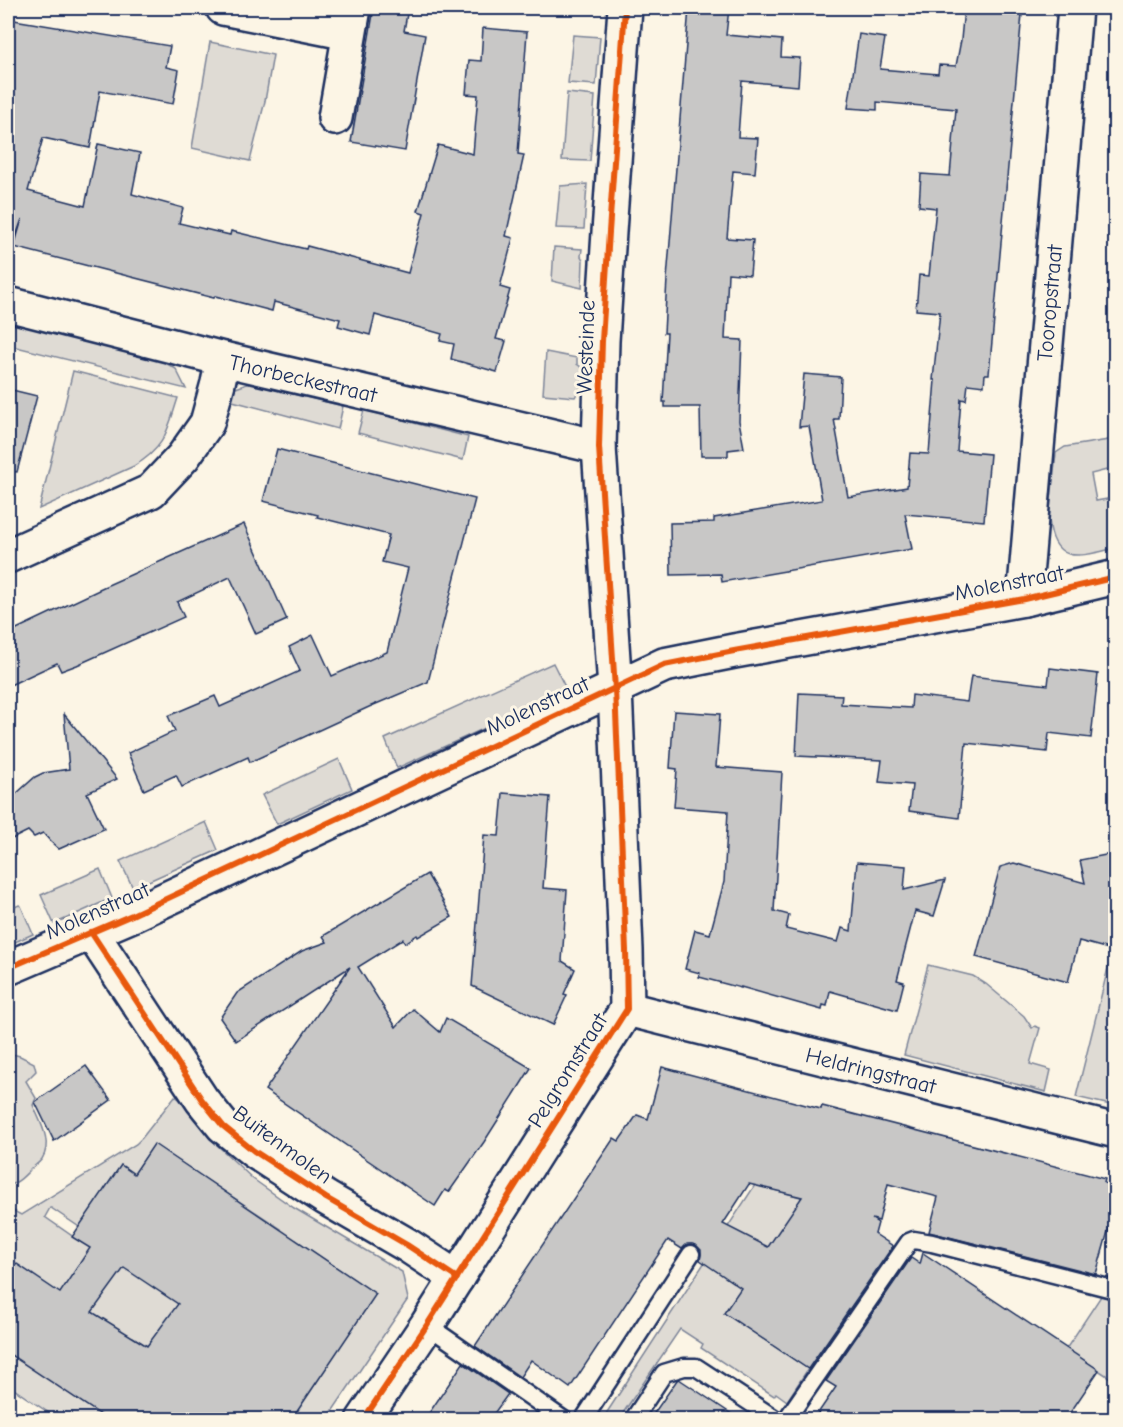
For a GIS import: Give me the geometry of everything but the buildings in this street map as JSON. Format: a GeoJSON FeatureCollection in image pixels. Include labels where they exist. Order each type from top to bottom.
{"type":"FeatureCollection","features":[{"type":"Feature","properties":{"kind":"street"},"geometry":{"type":"LineString","coordinates":[[223,8],[351,20],[335,118]]}},
{"type":"Feature","properties":{"kind":"street","name":"Westeinde"},"geometry":{"type":"LineString","coordinates":[[615,689],[599,447],[602,341],[625,8]]}},
{"type":"Feature","properties":{"kind":"street","name":"Tooropstraat"},"geometry":{"type":"LineString","coordinates":[[1024,599],[1075,8]]}},
{"type":"Feature","properties":{"kind":"street","name":"Thorbeckestraat"},"geometry":{"type":"LineString","coordinates":[[8,304],[223,359],[599,447]]}},
{"type":"Feature","properties":{"kind":"street"},"geometry":{"type":"LineString","coordinates":[[8,556],[151,491],[183,457],[207,423],[223,359]]}},
{"type":"Feature","properties":{"kind":"street","name":"Molenstraat"},"geometry":{"type":"LineString","coordinates":[[8,968],[153,905],[664,665],[1024,599],[1116,577]]}},
{"type":"Feature","properties":{"kind":"street","name":"Pelgromstraat"},"geometry":{"type":"LineString","coordinates":[[363,1419],[427,1325],[627,1010],[615,689]]}},
{"type":"Feature","properties":{"kind":"street","name":"Buitenmolen"},"geometry":{"type":"LineString","coordinates":[[92,932],[202,1100],[223,1126],[254,1151],[326,1198],[407,1245],[457,1278]]}},
{"type":"Feature","properties":{"kind":"street","name":"Heldringstraat"},"geometry":{"type":"LineString","coordinates":[[627,1010],[1116,1131]]}},
{"type":"Feature","properties":{"kind":"lane"},"geometry":{"type":"LineString","coordinates":[[786,1419],[909,1242],[914,1240],[1116,1290]]}},
{"type":"Feature","properties":{"kind":"lane"},"geometry":{"type":"LineString","coordinates":[[583,1419],[691,1254]]}},
{"type":"Feature","properties":{"kind":"lane"},"geometry":{"type":"LineString","coordinates":[[427,1325],[564,1419]]}},
{"type":"Feature","properties":{"kind":"lane"},"geometry":{"type":"LineString","coordinates":[[633,1419],[664,1373],[691,1366],[777,1419]]}},
{"type":"Feature","properties":{"kind":"shaded area"},"geometry":{"type":"Polygon","coordinates":[[[573,35],[600,37],[596,85],[568,83],[573,35]]]}},
{"type":"Feature","properties":{"kind":"shaded area"},"geometry":{"type":"Polygon","coordinates":[[[210,42],[273,55],[265,101],[250,161],[192,148],[210,42]]]}},
{"type":"Feature","properties":{"kind":"shaded area"},"geometry":{"type":"Polygon","coordinates":[[[567,93],[595,96],[590,161],[562,160],[567,93]]]}},
{"type":"Feature","properties":{"kind":"shaded area"},"geometry":{"type":"Polygon","coordinates":[[[587,184],[584,229],[556,228],[560,186],[587,184]]]}},
{"type":"Feature","properties":{"kind":"shaded area"},"geometry":{"type":"Polygon","coordinates":[[[554,247],[582,249],[582,288],[552,281],[554,247]]]}},
{"type":"Feature","properties":{"kind":"shaded area"},"geometry":{"type":"Polygon","coordinates":[[[8,321],[157,358],[176,369],[186,389],[8,345],[8,321]]]}},
{"type":"Feature","properties":{"kind":"shaded area"},"geometry":{"type":"Polygon","coordinates":[[[546,352],[577,358],[577,364],[585,370],[584,381],[575,397],[543,394],[546,352]]]}},
{"type":"Feature","properties":{"kind":"shaded area"},"geometry":{"type":"Polygon","coordinates":[[[73,371],[178,398],[164,437],[145,459],[39,509],[73,371]]]}},
{"type":"Feature","properties":{"kind":"shaded area"},"geometry":{"type":"Polygon","coordinates":[[[247,384],[343,406],[338,429],[225,399],[236,388],[247,384]]]}},
{"type":"Feature","properties":{"kind":"shaded area"},"geometry":{"type":"Polygon","coordinates":[[[364,410],[468,437],[463,460],[358,433],[364,410]]]}},
{"type":"Feature","properties":{"kind":"shaded area"},"geometry":{"type":"Polygon","coordinates":[[[1115,439],[1115,479],[1109,480],[1107,470],[1091,474],[1096,501],[1112,498],[1115,513],[1115,548],[1081,555],[1063,551],[1056,545],[1049,519],[1056,453],[1065,447],[1115,439]]]}},
{"type":"Feature","properties":{"kind":"shaded area"},"geometry":{"type":"Polygon","coordinates":[[[553,663],[567,691],[397,768],[385,739],[553,663]]]}},
{"type":"Feature","properties":{"kind":"shaded area"},"geometry":{"type":"Polygon","coordinates":[[[339,759],[352,789],[277,824],[262,795],[339,759]]]}},
{"type":"Feature","properties":{"kind":"shaded area"},"geometry":{"type":"Polygon","coordinates":[[[206,822],[218,850],[133,888],[120,861],[206,822]]]}},
{"type":"Feature","properties":{"kind":"shaded area"},"geometry":{"type":"Polygon","coordinates":[[[100,869],[112,898],[54,924],[41,895],[100,869]]]}},
{"type":"Feature","properties":{"kind":"shaded area"},"geometry":{"type":"Polygon","coordinates":[[[19,905],[33,934],[8,945],[8,910],[19,905]]]}},
{"type":"Feature","properties":{"kind":"shaded area"},"geometry":{"type":"Polygon","coordinates":[[[1110,960],[1116,962],[1115,1106],[1076,1097],[1110,960]]]}},
{"type":"Feature","properties":{"kind":"shaded area"},"geometry":{"type":"Polygon","coordinates":[[[928,965],[973,976],[1024,1016],[1032,1028],[1035,1026],[1040,1028],[1030,1064],[1051,1070],[1046,1092],[904,1055],[928,965]]]}},
{"type":"Feature","properties":{"kind":"shaded area"},"geometry":{"type":"Polygon","coordinates":[[[8,1053],[34,1063],[36,1071],[26,1081],[36,1098],[33,1105],[44,1132],[46,1146],[41,1160],[20,1179],[8,1185],[8,1053]]]}},
{"type":"Feature","properties":{"kind":"shaded area"},"geometry":{"type":"Polygon","coordinates":[[[175,1096],[186,1104],[216,1144],[253,1179],[294,1208],[402,1272],[408,1299],[327,1419],[292,1419],[375,1294],[296,1240],[280,1262],[245,1392],[286,1419],[266,1419],[257,1414],[253,1419],[220,1419],[234,1398],[204,1415],[202,1419],[178,1419],[148,1399],[151,1341],[147,1346],[133,1337],[119,1358],[133,1390],[113,1419],[58,1419],[8,1385],[8,1353],[92,1409],[114,1377],[54,1303],[16,1312],[8,1307],[8,1208],[21,1215],[136,1144],[175,1096]],[[154,1145],[134,1174],[121,1165],[104,1190],[117,1199],[265,1254],[281,1229],[154,1145]],[[51,1208],[45,1217],[81,1242],[91,1235],[51,1208]]]}},
{"type":"Feature","properties":{"kind":"shaded area"},"geometry":{"type":"Polygon","coordinates":[[[755,1185],[865,1214],[725,1313],[808,1369],[787,1401],[776,1393],[774,1396],[701,1348],[703,1344],[680,1329],[619,1419],[602,1420],[755,1185]]]}},
{"type":"Feature","properties":{"kind":"shaded area"},"geometry":{"type":"Polygon","coordinates":[[[1101,1296],[1115,1300],[1115,1381],[1066,1349],[1101,1296]]]}},
{"type":"Feature","properties":{"kind":"cycle path"},"geometry":{"type":"LineString","coordinates":[[363,1420],[427,1325],[627,1009],[615,689],[599,447],[602,341],[625,8]]}},
{"type":"Feature","properties":{"kind":"cycle path"},"geometry":{"type":"LineString","coordinates":[[8,968],[132,915],[664,665],[1024,599],[1116,577]]}},
{"type":"Feature","properties":{"kind":"cycle path"},"geometry":{"type":"LineString","coordinates":[[91,932],[202,1100],[223,1126],[254,1151],[326,1198],[407,1245],[457,1278]]}}]}
